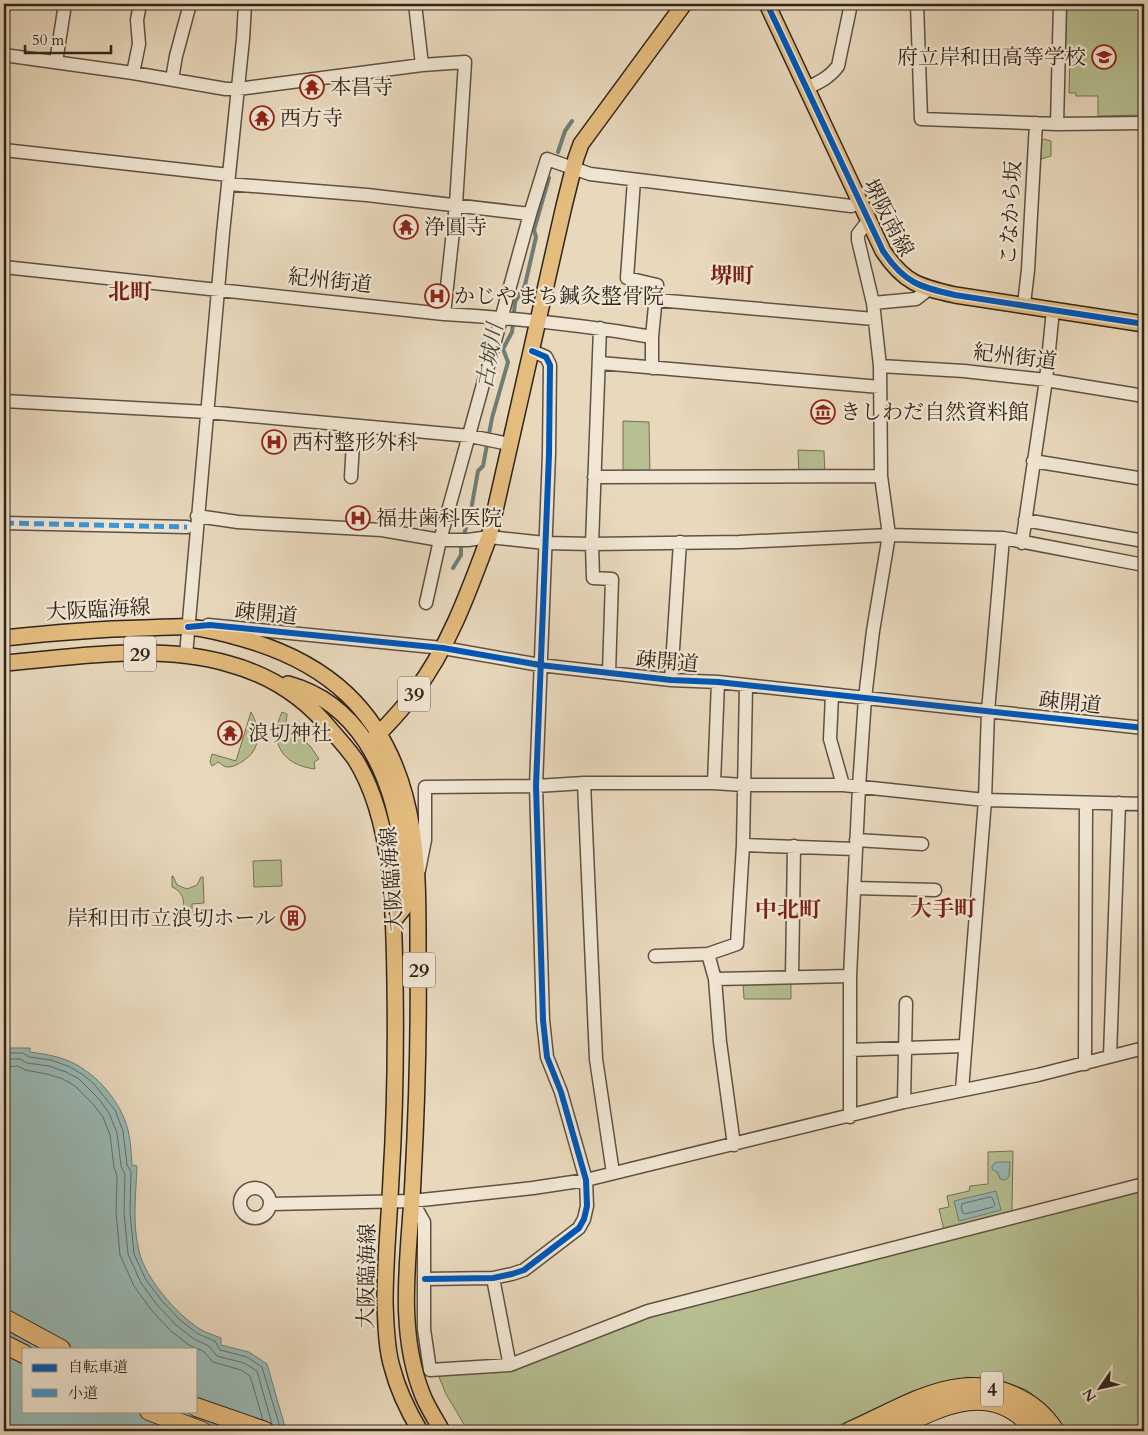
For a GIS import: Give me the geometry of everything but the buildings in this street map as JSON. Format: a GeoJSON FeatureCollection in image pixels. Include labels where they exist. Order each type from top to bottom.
{"type":"FeatureCollection","features":[{"type":"Feature","properties":{"kind":"highway"},"geometry":{"type":"LineString","coordinates":[[4,1318],[59,1348]]}},
{"type":"Feature","properties":{"kind":"highway"},"geometry":{"type":"LineString","coordinates":[[4,1344],[22,1353]]}},
{"type":"Feature","properties":{"kind":"highway","name":"4"},"geometry":{"type":"LineString","coordinates":[[850,1431],[917,1400],[961,1386],[1002,1390],[1021,1398],[1039,1412],[1055,1431]]}},
{"type":"Feature","properties":{"kind":"highway","name":"4"},"geometry":{"type":"LineString","coordinates":[[891,1431],[937,1409],[970,1401],[987,1402],[1002,1406],[1017,1414],[1036,1431]]}},
{"type":"Feature","properties":{"kind":"highway"},"geometry":{"type":"LineString","coordinates":[[198,1408],[266,1431]]}},
{"type":"Feature","properties":{"kind":"highway"},"geometry":{"type":"LineString","coordinates":[[137,1412],[172,1431]]}},
{"type":"Feature","properties":{"kind":"highway"},"geometry":{"type":"LineString","coordinates":[[152,1412],[202,1431]]}},
{"type":"Feature","properties":{"kind":"main road","name":"39"},"geometry":{"type":"LineString","coordinates":[[368,745],[415,692],[443,648],[472,583],[489,537],[573,169],[581,144],[684,4]]}},
{"type":"Feature","properties":{"kind":"main road","name":"堺阪南線"},"geometry":{"type":"LineString","coordinates":[[767,4],[868,221],[883,251],[901,275],[929,289],[955,295],[1024,304],[1144,324]]}},
{"type":"Feature","properties":{"kind":"main road","name":"大阪臨海線"},"geometry":{"type":"LineString","coordinates":[[4,638],[124,628],[188,627],[224,634],[271,647],[296,658],[341,687],[359,706],[379,734],[395,767],[405,797],[413,839],[417,880],[419,1008],[412,1201],[405,1290],[406,1321],[415,1372],[424,1397],[442,1431]]}},
{"type":"Feature","properties":{"kind":"main road","name":"大阪臨海線"},"geometry":{"type":"LineString","coordinates":[[4,663],[105,654],[186,655],[228,663],[272,680],[309,706],[339,739],[359,767],[376,808],[383,837],[389,869],[394,920],[396,1094],[385,1279],[386,1328],[391,1366],[403,1402],[420,1431]]}},
{"type":"Feature","properties":{"kind":"main road"},"geometry":{"type":"LineString","coordinates":[[272,680],[299,687],[320,698],[345,715],[368,745],[388,787],[400,837],[404,909],[394,920]]}},
{"type":"Feature","properties":{"kind":"street"},"geometry":{"type":"LineString","coordinates":[[56,62],[65,4]]}},
{"type":"Feature","properties":{"kind":"street"},"geometry":{"type":"LineString","coordinates":[[133,73],[139,44],[137,20],[140,4]]}},
{"type":"Feature","properties":{"kind":"street"},"geometry":{"type":"LineString","coordinates":[[172,79],[190,4]]}},
{"type":"Feature","properties":{"kind":"street"},"geometry":{"type":"LineString","coordinates":[[186,655],[197,516],[245,4]]}},
{"type":"Feature","properties":{"kind":"street"},"geometry":{"type":"LineString","coordinates":[[415,4],[422,65]]}},
{"type":"Feature","properties":{"kind":"street"},"geometry":{"type":"LineString","coordinates":[[807,88],[833,74],[838,66],[851,4]]}},
{"type":"Feature","properties":{"kind":"street"},"geometry":{"type":"LineString","coordinates":[[917,4],[921,119],[1057,124],[1144,123]]}},
{"type":"Feature","properties":{"kind":"street"},"geometry":{"type":"LineString","coordinates":[[1057,124],[1060,4]]}},
{"type":"Feature","properties":{"kind":"street"},"geometry":{"type":"LineString","coordinates":[[4,55],[133,73],[226,89],[422,65],[464,62],[456,204],[444,314]]}},
{"type":"Feature","properties":{"kind":"street","name":"こなから坂"},"geometry":{"type":"LineString","coordinates":[[1024,304],[1028,270],[1036,123]]}},
{"type":"Feature","properties":{"kind":"street"},"geometry":{"type":"LineString","coordinates":[[4,150],[229,180],[456,204],[530,214]]}},
{"type":"Feature","properties":{"kind":"street"},"geometry":{"type":"LineString","coordinates":[[426,603],[440,540],[481,438],[510,319],[530,214],[547,160],[590,174],[851,206],[860,203]]}},
{"type":"Feature","properties":{"kind":"street"},"geometry":{"type":"LineString","coordinates":[[634,180],[627,278],[657,285],[652,337],[652,368]]}},
{"type":"Feature","properties":{"kind":"street"},"geometry":{"type":"LineString","coordinates":[[850,1116],[850,976],[855,844],[873,631],[889,535],[882,476],[880,366],[873,303],[858,240],[858,234],[868,221]]}},
{"type":"Feature","properties":{"kind":"street","name":"紀州街道"},"geometry":{"type":"LineString","coordinates":[[4,266],[444,314],[600,328],[652,337]]}},
{"type":"Feature","properties":{"kind":"street"},"geometry":{"type":"LineString","coordinates":[[873,303],[916,299],[929,289]]}},
{"type":"Feature","properties":{"kind":"street"},"geometry":{"type":"LineString","coordinates":[[657,300],[874,319]]}},
{"type":"Feature","properties":{"kind":"street"},"geometry":{"type":"LineString","coordinates":[[1022,543],[1046,380],[1054,310]]}},
{"type":"Feature","properties":{"kind":"street"},"geometry":{"type":"LineString","coordinates":[[600,328],[592,544],[593,578],[612,578],[609,673]]}},
{"type":"Feature","properties":{"kind":"street"},"geometry":{"type":"LineString","coordinates":[[425,1279],[493,1278],[524,1270],[580,1228],[587,1206],[586,1180],[561,1092],[547,1058],[543,1020],[536,786],[549,454],[550,365],[546,357],[532,351]]}},
{"type":"Feature","properties":{"kind":"street"},"geometry":{"type":"LineString","coordinates":[[600,363],[880,387]]}},
{"type":"Feature","properties":{"kind":"street","name":"紀州街道"},"geometry":{"type":"LineString","coordinates":[[880,366],[964,371],[1046,380],[1144,396]]}},
{"type":"Feature","properties":{"kind":"street"},"geometry":{"type":"LineString","coordinates":[[4,401],[207,412],[481,438],[509,444]]}},
{"type":"Feature","properties":{"kind":"street"},"geometry":{"type":"LineString","coordinates":[[351,477],[354,426]]}},
{"type":"Feature","properties":{"kind":"street"},"geometry":{"type":"LineString","coordinates":[[1033,461],[1144,479]]}},
{"type":"Feature","properties":{"kind":"street"},"geometry":{"type":"LineString","coordinates":[[594,477],[882,476]]}},
{"type":"Feature","properties":{"kind":"street"},"geometry":{"type":"LineString","coordinates":[[197,516],[238,522],[382,530],[440,540],[489,537],[545,543],[739,542],[889,535],[1003,538],[1144,565]]}},
{"type":"Feature","properties":{"kind":"street"},"geometry":{"type":"LineString","coordinates":[[1025,520],[1144,541]]}},
{"type":"Feature","properties":{"kind":"street"},"geometry":{"type":"LineString","coordinates":[[4,523],[187,526]]}},
{"type":"Feature","properties":{"kind":"street"},"geometry":{"type":"LineString","coordinates":[[962,1090],[985,800],[988,711],[1003,538]]}},
{"type":"Feature","properties":{"kind":"street"},"geometry":{"type":"LineString","coordinates":[[671,680],[680,542]]}},
{"type":"Feature","properties":{"kind":"street","name":"疎開道"},"geometry":{"type":"LineString","coordinates":[[188,627],[210,624],[443,648],[540,665],[609,673],[671,680],[718,682],[1144,728]]}},
{"type":"Feature","properties":{"kind":"street"},"geometry":{"type":"LineString","coordinates":[[714,783],[718,682]]}},
{"type":"Feature","properties":{"kind":"street"},"geometry":{"type":"LineString","coordinates":[[655,956],[708,954],[736,944],[743,845],[746,686]]}},
{"type":"Feature","properties":{"kind":"street"},"geometry":{"type":"LineString","coordinates":[[832,695],[830,739],[842,785]]}},
{"type":"Feature","properties":{"kind":"street"},"geometry":{"type":"LineString","coordinates":[[584,783],[596,1059],[613,1173]]}},
{"type":"Feature","properties":{"kind":"street"},"geometry":{"type":"LineString","coordinates":[[417,880],[425,840],[425,788],[584,783],[842,785],[985,800],[1144,804]]}},
{"type":"Feature","properties":{"kind":"street"},"geometry":{"type":"LineString","coordinates":[[1085,1064],[1086,802]]}},
{"type":"Feature","properties":{"kind":"street"},"geometry":{"type":"LineString","coordinates":[[1110,1056],[1119,803]]}},
{"type":"Feature","properties":{"kind":"street"},"geometry":{"type":"LineString","coordinates":[[743,845],[922,844]]}},
{"type":"Feature","properties":{"kind":"street"},"geometry":{"type":"LineString","coordinates":[[792,977],[794,846]]}},
{"type":"Feature","properties":{"kind":"street"},"geometry":{"type":"LineString","coordinates":[[854,888],[935,890]]}},
{"type":"Feature","properties":{"kind":"street"},"geometry":{"type":"LineString","coordinates":[[708,954],[715,979],[720,1042],[734,1145]]}},
{"type":"Feature","properties":{"kind":"street"},"geometry":{"type":"LineString","coordinates":[[715,979],[850,976]]}},
{"type":"Feature","properties":{"kind":"street"},"geometry":{"type":"LineString","coordinates":[[904,1102],[906,1003]]}},
{"type":"Feature","properties":{"kind":"street"},"geometry":{"type":"LineString","coordinates":[[850,1050],[964,1046]]}},
{"type":"Feature","properties":{"kind":"street"},"geometry":{"type":"LineString","coordinates":[[270,1204],[412,1201],[586,1180],[904,1102],[1085,1064],[1144,1048]]}},
{"type":"Feature","properties":{"kind":"street"},"geometry":{"type":"LineString","coordinates":[[412,1201],[424,1222],[424,1329],[430,1370],[510,1365],[648,1311],[1144,1184]]}},
{"type":"Feature","properties":{"kind":"street"},"geometry":{"type":"LineString","coordinates":[[493,1278],[508,1361]]}},
{"type":"Feature","properties":{"kind":"green space","name":"府立岸和田高等学校"},"geometry":{"type":"Polygon","coordinates":[[[1067,4],[1144,4],[1144,115],[1098,116],[1098,96],[1076,96],[1076,93],[1069,93],[1070,56],[1065,56],[1067,4]]]}},
{"type":"Feature","properties":{"kind":"green space"},"geometry":{"type":"Polygon","coordinates":[[[1044,139],[1051,141],[1051,156],[1041,159],[1041,142],[1044,139]]]}},
{"type":"Feature","properties":{"kind":"green space"},"geometry":{"type":"Polygon","coordinates":[[[623,421],[649,422],[650,477],[623,475],[623,421]]]}},
{"type":"Feature","properties":{"kind":"green space"},"geometry":{"type":"Polygon","coordinates":[[[798,450],[824,451],[825,477],[799,477],[798,450]]]}},
{"type":"Feature","properties":{"kind":"green space"},"geometry":{"type":"Polygon","coordinates":[[[251,712],[258,733],[258,739],[253,751],[243,761],[234,766],[226,767],[218,762],[212,766],[210,762],[212,754],[236,761],[251,712]]]}},
{"type":"Feature","properties":{"kind":"green space"},"geometry":{"type":"Polygon","coordinates":[[[282,712],[287,714],[286,723],[310,746],[319,759],[314,762],[315,769],[294,763],[281,750],[277,733],[282,712]]]}},
{"type":"Feature","properties":{"kind":"green space"},"geometry":{"type":"Polygon","coordinates":[[[281,860],[282,886],[254,887],[253,861],[281,860]]]}},
{"type":"Feature","properties":{"kind":"green space"},"geometry":{"type":"Polygon","coordinates":[[[172,876],[177,885],[187,889],[197,885],[201,877],[203,877],[204,903],[192,904],[192,915],[179,915],[183,907],[183,899],[182,895],[172,887],[172,876]]]}},
{"type":"Feature","properties":{"kind":"green space"},"geometry":{"type":"Polygon","coordinates":[[[791,982],[791,999],[744,999],[743,983],[791,982]]]}},
{"type":"Feature","properties":{"kind":"green space"},"geometry":{"type":"Polygon","coordinates":[[[1013,1151],[1012,1212],[944,1230],[939,1209],[949,1207],[947,1196],[969,1191],[970,1186],[988,1184],[988,1152],[1013,1151]]]}},
{"type":"Feature","properties":{"kind":"green space"},"geometry":{"type":"Polygon","coordinates":[[[1144,1188],[1144,1431],[1066,1431],[1048,1407],[1027,1390],[1003,1381],[967,1377],[912,1391],[827,1431],[468,1431],[446,1394],[437,1372],[511,1369],[545,1358],[662,1312],[860,1264],[1144,1188]]]}},
{"type":"Feature","properties":{"kind":"water"},"geometry":{"type":"Polygon","coordinates":[[[4,1048],[30,1048],[30,1052],[46,1054],[71,1062],[99,1081],[114,1099],[128,1130],[132,1165],[137,1166],[136,1230],[142,1262],[163,1295],[191,1323],[221,1338],[221,1345],[249,1352],[267,1364],[285,1427],[284,1431],[4,1431],[4,1048]]]}},
{"type":"Feature","properties":{"kind":"water"},"geometry":{"type":"Polygon","coordinates":[[[996,1162],[1010,1162],[1009,1176],[1006,1180],[1000,1179],[998,1173],[992,1169],[996,1162]]]}},
{"type":"Feature","properties":{"kind":"water"},"geometry":{"type":"Polygon","coordinates":[[[996,1191],[1001,1210],[959,1221],[954,1201],[996,1191]]]}},
{"type":"Feature","properties":{"kind":"waterway","name":"古城川"},"geometry":{"type":"LineString","coordinates":[[558,152],[565,131],[572,121]]}},
{"type":"Feature","properties":{"kind":"waterway","name":"古城川"},"geometry":{"type":"LineString","coordinates":[[453,568],[461,555],[461,545],[471,510],[478,471],[483,466],[492,418],[508,362],[503,349],[512,332],[515,302],[525,285],[536,237],[534,230],[549,178]]}},
{"type":"Feature","properties":{"kind":"marked path"},"geometry":{"type":"LineString","coordinates":[[4,523],[187,527]]}},
{"type":"Feature","properties":{"kind":"cycle path"},"geometry":{"type":"LineString","coordinates":[[767,4],[883,251],[906,277],[922,286],[955,295],[1144,324]]}},
{"type":"Feature","properties":{"kind":"cycle path"},"geometry":{"type":"LineString","coordinates":[[425,1279],[493,1278],[524,1270],[579,1228],[584,1219],[587,1206],[586,1180],[561,1092],[547,1057],[543,1020],[536,786],[549,454],[550,365],[546,357],[532,351]]}},
{"type":"Feature","properties":{"kind":"cycle path"},"geometry":{"type":"LineString","coordinates":[[188,627],[210,625],[443,648],[540,665],[671,680],[718,682],[1144,728]]}},
{"type":"Feature","properties":{"kind":"place","name":"府立岸和田高等学校"},"geometry":{"type":"Point","coordinates":[1104,57]}},
{"type":"Feature","properties":{"kind":"place","name":"本昌寺"},"geometry":{"type":"Point","coordinates":[312,87]}},
{"type":"Feature","properties":{"kind":"place","name":"西方寺"},"geometry":{"type":"Point","coordinates":[262,118]}},
{"type":"Feature","properties":{"kind":"place","name":"浄圓寺"},"geometry":{"type":"Point","coordinates":[406,227]}},
{"type":"Feature","properties":{"kind":"place","name":"かじやまち鍼灸整骨院"},"geometry":{"type":"Point","coordinates":[437,296]}},
{"type":"Feature","properties":{"kind":"place","name":"きしわだ自然資料館"},"geometry":{"type":"Point","coordinates":[823,412]}},
{"type":"Feature","properties":{"kind":"place","name":"西村整形外科"},"geometry":{"type":"Point","coordinates":[274,442]}},
{"type":"Feature","properties":{"kind":"place","name":"福井歯科医院"},"geometry":{"type":"Point","coordinates":[358,518]}},
{"type":"Feature","properties":{"kind":"place","name":"浪切神社"},"geometry":{"type":"Point","coordinates":[230,733]}},
{"type":"Feature","properties":{"kind":"place","name":"岸和田市立浪切ホール"},"geometry":{"type":"Point","coordinates":[293,918]}},
{"type":"Feature","properties":{"kind":"district","name":"堺町"},"geometry":{"type":"Point","coordinates":[732,276]}},
{"type":"Feature","properties":{"kind":"district","name":"北町"},"geometry":{"type":"Point","coordinates":[130,292]}},
{"type":"Feature","properties":{"kind":"district","name":"大手町"},"geometry":{"type":"Point","coordinates":[943,909]}},
{"type":"Feature","properties":{"kind":"district","name":"中北町"},"geometry":{"type":"Point","coordinates":[788,910]}}]}
